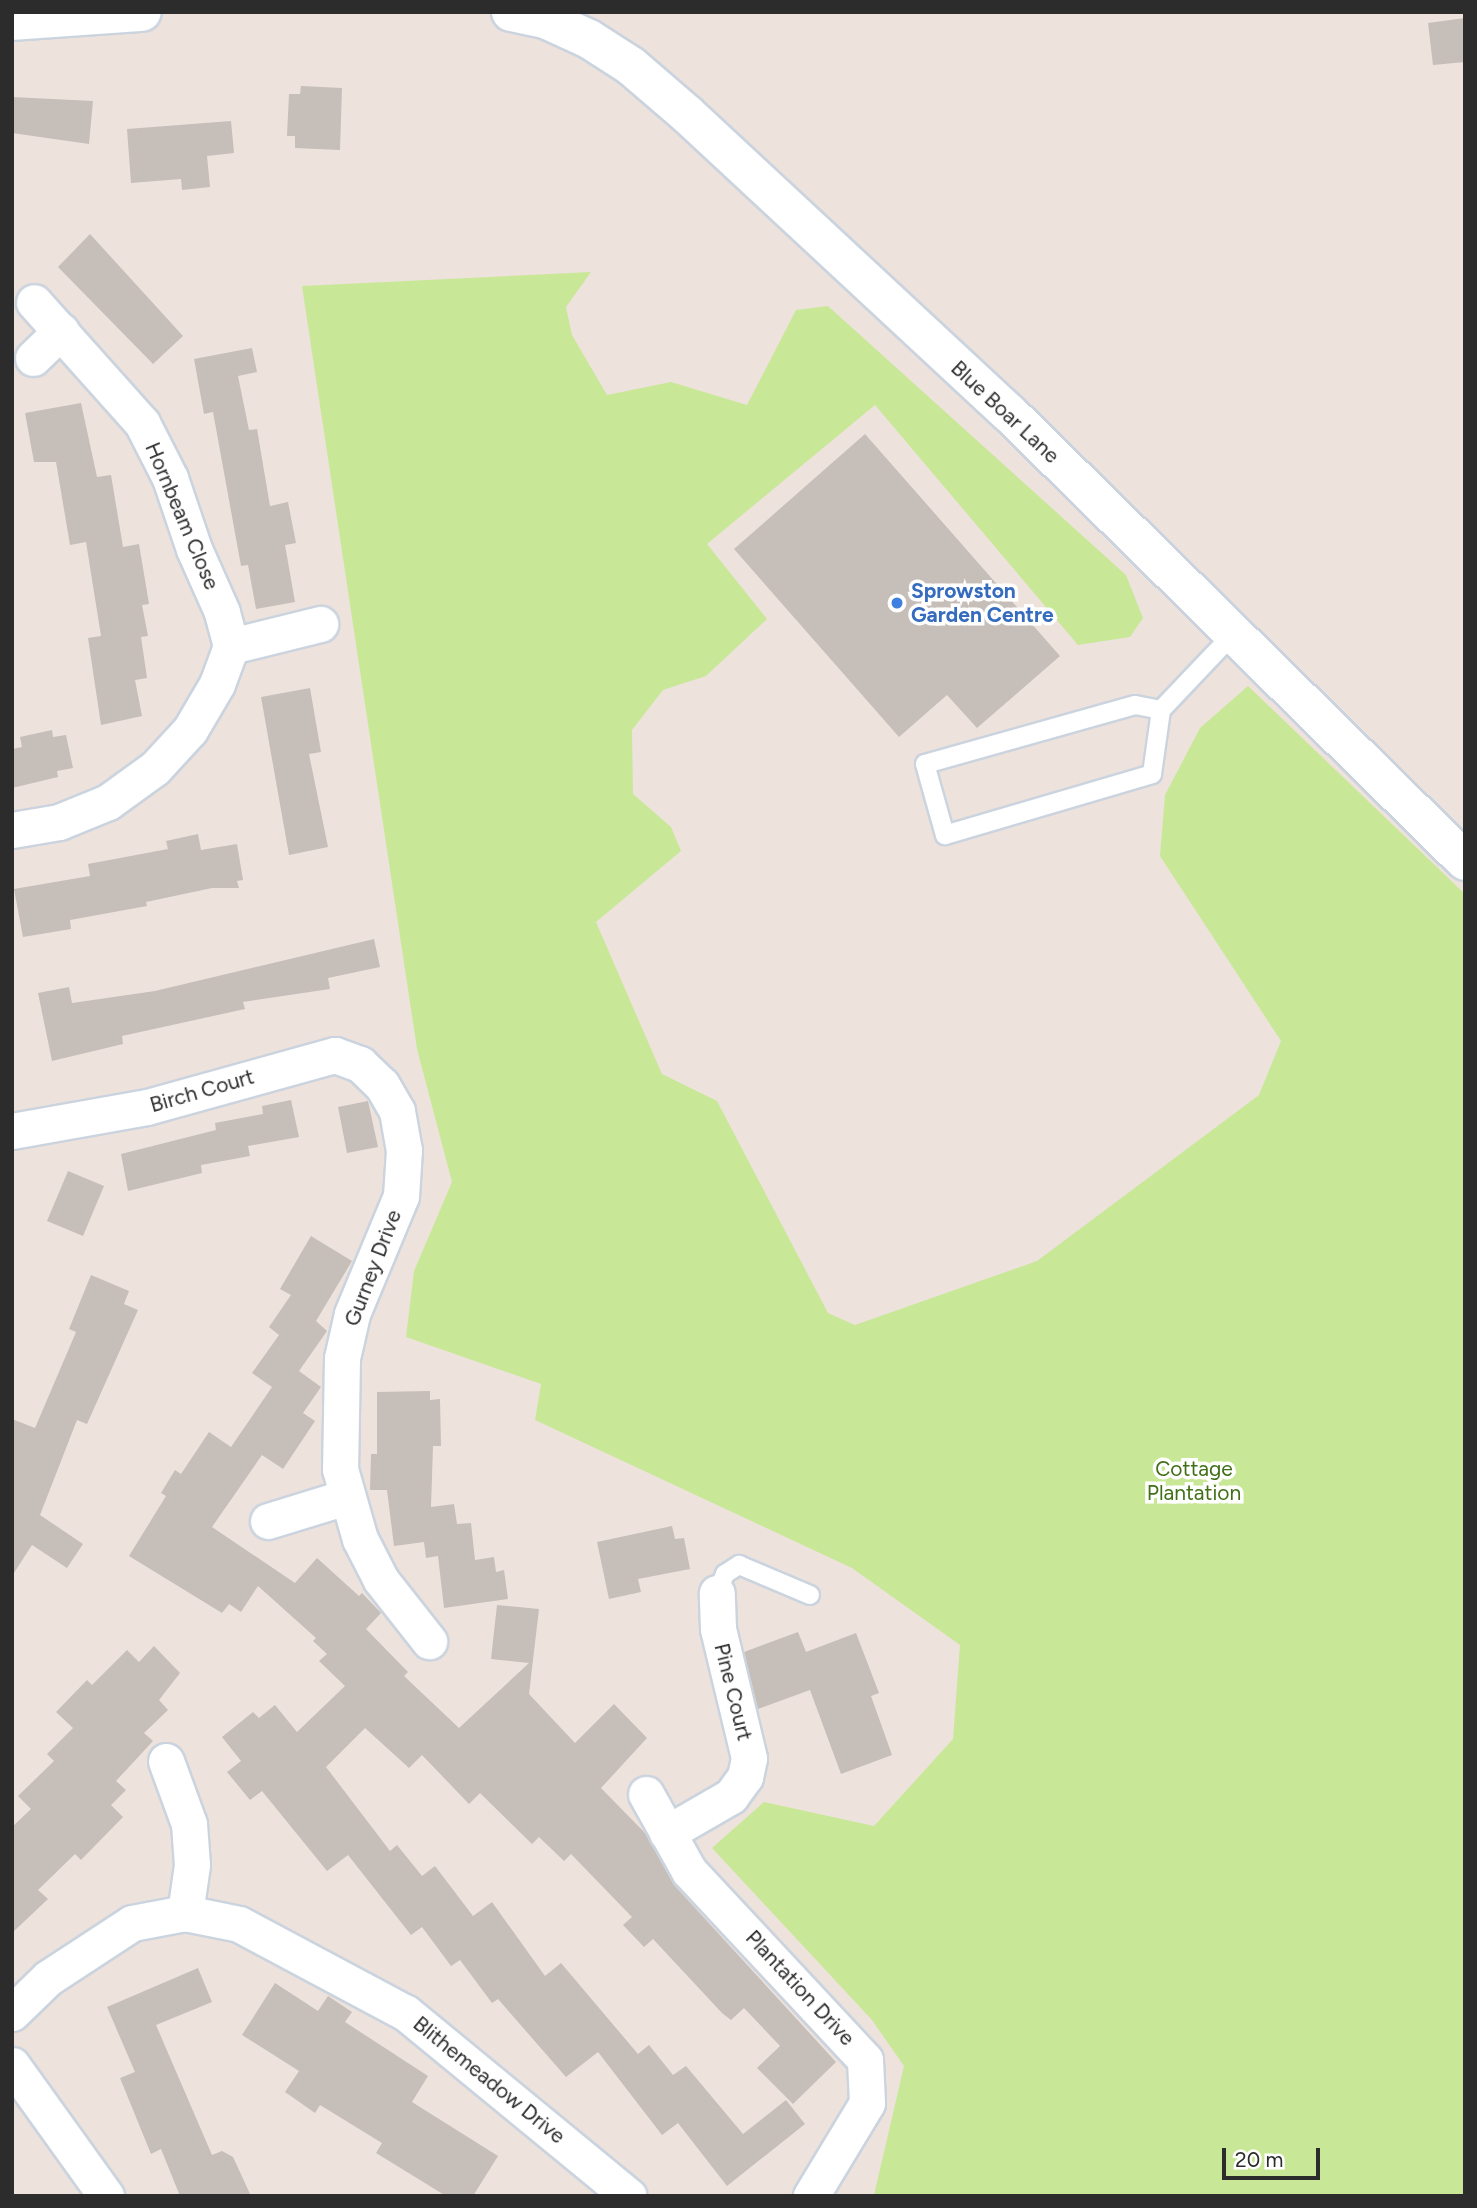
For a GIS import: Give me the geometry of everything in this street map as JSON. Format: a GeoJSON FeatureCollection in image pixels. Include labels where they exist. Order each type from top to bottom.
{"type":"FeatureCollection","features":[{"type":"Feature","properties":{"kind":"street"},"geometry":{"type":"LineString","coordinates":[[12,21],[142,12]]}},
{"type":"Feature","properties":{"kind":"street","name":"Blue Boar Lane"},"geometry":{"type":"LineString","coordinates":[[535,15],[589,39],[631,66],[688,115],[1235,632],[1465,861]]}},
{"type":"Feature","properties":{"kind":"street","name":"Hornbeam Close"},"geometry":{"type":"LineString","coordinates":[[34,302],[142,423],[170,478],[194,549],[222,612],[231,646]]}},
{"type":"Feature","properties":{"kind":"street"},"geometry":{"type":"LineString","coordinates":[[33,358],[61,331]]}},
{"type":"Feature","properties":{"kind":"street"},"geometry":{"type":"LineString","coordinates":[[12,830],[60,822],[108,802],[155,768],[190,730],[217,684],[231,646],[320,624]]}},
{"type":"Feature","properties":{"kind":"street","name":"Birch Court"},"geometry":{"type":"LineString","coordinates":[[12,1131],[147,1107],[335,1055],[360,1064],[382,1085]]}},
{"type":"Feature","properties":{"kind":"street","name":"Gurney Drive"},"geometry":{"type":"LineString","coordinates":[[382,1085],[397,1111],[404,1150],[401,1196],[352,1314],[342,1358],[340,1469],[359,1539],[381,1580],[429,1641]]}},
{"type":"Feature","properties":{"kind":"street"},"geometry":{"type":"LineString","coordinates":[[268,1521],[346,1497]]}},
{"type":"Feature","properties":{"kind":"street","name":"Pine Court"},"geometry":{"type":"LineString","coordinates":[[667,1833],[731,1796],[745,1777],[749,1758],[718,1629],[717,1593]]}},
{"type":"Feature","properties":{"kind":"street"},"geometry":{"type":"LineString","coordinates":[[166,1761],[189,1824],[192,1865],[185,1913]]}},
{"type":"Feature","properties":{"kind":"street","name":"Plantation Drive"},"geometry":{"type":"LineString","coordinates":[[646,1794],[689,1871],[853,2041],[865,2060],[867,2104],[811,2196]]}},
{"type":"Feature","properties":{"kind":"street","name":"Blithemeadow Drive"},"geometry":{"type":"LineString","coordinates":[[12,2013],[48,1978],[132,1923],[185,1913],[239,1924],[406,2013],[629,2196]]}},
{"type":"Feature","properties":{"kind":"street"},"geometry":{"type":"LineString","coordinates":[[12,2065],[106,2196]]}},
{"type":"Feature","properties":{"kind":"lane"},"geometry":{"type":"LineString","coordinates":[[1161,710],[1135,705],[925,764],[945,835],[1152,774],[1161,710],[1235,632]]}},
{"type":"Feature","properties":{"kind":"lane"},"geometry":{"type":"LineString","coordinates":[[717,1593],[725,1574],[738,1565],[810,1595]]}},
{"type":"Feature","properties":{"kind":"green space","name":"Cottage Plantation"},"geometry":{"type":"Polygon","coordinates":[[[591,272],[566,307],[572,335],[607,395],[671,382],[747,405],[796,310],[828,306],[1126,575],[1143,618],[1130,637],[1078,645],[875,405],[707,544],[767,619],[706,676],[663,690],[632,730],[633,794],[671,827],[681,851],[596,922],[662,1074],[717,1101],[828,1313],[855,1325],[1037,1261],[1259,1095],[1281,1041],[1160,856],[1165,795],[1200,728],[1248,686],[1465,894],[1465,2196],[874,2195],[904,2066],[872,2020],[712,1848],[764,1802],[874,1826],[953,1739],[960,1645],[852,1568],[535,1420],[541,1384],[406,1337],[414,1271],[452,1182],[417,1049],[302,286],[591,272]]]}},
{"type":"Feature","properties":{"kind":"building"},"geometry":{"type":"Polygon","coordinates":[[[1465,18],[1465,62],[1433,65],[1428,23],[1465,18]]]}},
{"type":"Feature","properties":{"kind":"building"},"geometry":{"type":"Polygon","coordinates":[[[301,86],[342,88],[340,150],[295,148],[295,136],[287,136],[289,94],[300,94],[301,86]]]}},
{"type":"Feature","properties":{"kind":"building"},"geometry":{"type":"Polygon","coordinates":[[[12,97],[93,101],[89,144],[12,133],[12,97]]]}},
{"type":"Feature","properties":{"kind":"building"},"geometry":{"type":"Polygon","coordinates":[[[231,121],[234,153],[207,156],[210,187],[182,190],[181,179],[131,183],[127,129],[231,121]]]}},
{"type":"Feature","properties":{"kind":"building"},"geometry":{"type":"Polygon","coordinates":[[[90,234],[183,336],[153,364],[58,267],[90,234]]]}},
{"type":"Feature","properties":{"kind":"building"},"geometry":{"type":"Polygon","coordinates":[[[252,348],[257,372],[238,376],[249,430],[257,429],[270,506],[288,502],[296,543],[285,545],[295,602],[256,609],[248,565],[241,566],[213,412],[204,414],[194,359],[252,348]]]}},
{"type":"Feature","properties":{"kind":"building"},"geometry":{"type":"Polygon","coordinates":[[[81,403],[97,477],[111,475],[123,547],[139,544],[149,604],[142,605],[148,636],[141,637],[147,678],[135,680],[142,716],[101,725],[88,638],[101,636],[86,542],[70,545],[56,462],[34,462],[25,413],[81,403]]]}},
{"type":"Feature","properties":{"kind":"building","name":"Sprowston Garden Centre"},"geometry":{"type":"Polygon","coordinates":[[[865,434],[1060,656],[977,728],[947,695],[899,737],[734,549],[865,434]]]}},
{"type":"Feature","properties":{"kind":"building"},"geometry":{"type":"Polygon","coordinates":[[[310,688],[321,752],[309,754],[328,847],[289,855],[261,697],[310,688]]]}},
{"type":"Feature","properties":{"kind":"building"},"geometry":{"type":"Polygon","coordinates":[[[52,730],[53,737],[66,735],[73,768],[57,771],[58,777],[12,788],[12,749],[22,747],[20,737],[52,730]]]}},
{"type":"Feature","properties":{"kind":"building"},"geometry":{"type":"Polygon","coordinates":[[[198,834],[201,850],[237,844],[243,880],[237,881],[239,888],[212,888],[146,902],[147,906],[70,920],[71,929],[23,937],[14,889],[90,876],[88,864],[168,849],[166,841],[198,834]]]}},
{"type":"Feature","properties":{"kind":"building"},"geometry":{"type":"Polygon","coordinates":[[[374,939],[380,967],[328,978],[330,989],[243,1002],[245,1009],[122,1036],[123,1044],[52,1061],[38,993],[69,987],[72,1003],[155,991],[374,939]]]}},
{"type":"Feature","properties":{"kind":"building"},"geometry":{"type":"Polygon","coordinates":[[[291,1100],[299,1137],[248,1146],[250,1156],[201,1165],[202,1173],[128,1191],[121,1154],[216,1130],[215,1123],[263,1114],[262,1106],[291,1100]]]}},
{"type":"Feature","properties":{"kind":"building"},"geometry":{"type":"Polygon","coordinates":[[[368,1101],[378,1147],[347,1153],[338,1107],[368,1101]]]}},
{"type":"Feature","properties":{"kind":"building"},"geometry":{"type":"Polygon","coordinates":[[[68,1171],[104,1186],[83,1236],[47,1221],[68,1171]]]}},
{"type":"Feature","properties":{"kind":"building"},"geometry":{"type":"Polygon","coordinates":[[[311,1236],[352,1261],[316,1321],[327,1331],[299,1371],[321,1387],[303,1413],[315,1421],[283,1469],[262,1455],[212,1527],[295,1583],[317,1558],[359,1596],[362,1593],[381,1613],[366,1629],[408,1672],[404,1676],[459,1728],[529,1663],[491,1659],[497,1605],[539,1609],[529,1694],[575,1743],[614,1704],[647,1738],[601,1788],[645,1833],[674,1885],[836,2062],[793,2104],[757,2068],[780,2046],[744,2008],[731,2020],[722,2013],[653,1939],[644,1947],[623,1925],[632,1917],[571,1854],[564,1861],[539,1837],[532,1844],[480,1793],[469,1804],[422,1755],[409,1768],[365,1728],[326,1767],[390,1851],[397,1845],[422,1876],[435,1866],[473,1916],[492,1902],[545,1976],[561,1963],[638,2054],[649,2045],[673,2075],[686,2066],[743,2134],[786,2100],[805,2124],[727,2186],[678,2123],[662,2135],[598,2052],[566,2077],[498,1999],[492,2003],[460,1960],[451,1966],[422,1927],[411,1935],[348,1855],[327,1871],[262,1791],[250,1800],[227,1772],[241,1761],[222,1737],[253,1712],[259,1718],[275,1705],[297,1732],[345,1686],[319,1661],[327,1654],[313,1641],[316,1638],[258,1586],[241,1612],[229,1604],[222,1613],[129,1556],[166,1496],[161,1493],[175,1470],[181,1474],[209,1432],[231,1447],[272,1387],[252,1373],[279,1335],[269,1327],[291,1295],[280,1289],[311,1236]]]}},
{"type":"Feature","properties":{"kind":"building"},"geometry":{"type":"Polygon","coordinates":[[[91,1275],[129,1291],[124,1304],[138,1310],[87,1424],[77,1420],[40,1515],[83,1544],[67,1568],[32,1545],[12,1576],[12,1419],[35,1428],[76,1332],[69,1329],[91,1275]]]}},
{"type":"Feature","properties":{"kind":"building"},"geometry":{"type":"Polygon","coordinates":[[[430,1391],[430,1400],[440,1399],[441,1446],[433,1446],[431,1507],[454,1504],[457,1524],[471,1523],[475,1560],[494,1557],[496,1572],[504,1570],[508,1599],[444,1608],[438,1556],[426,1558],[424,1542],[394,1546],[387,1490],[370,1490],[371,1454],[377,1454],[377,1392],[430,1391]]]}},
{"type":"Feature","properties":{"kind":"building"},"geometry":{"type":"Polygon","coordinates":[[[672,1526],[675,1539],[684,1538],[690,1569],[638,1579],[641,1592],[609,1599],[597,1542],[672,1526]]]}},
{"type":"Feature","properties":{"kind":"building"},"geometry":{"type":"Polygon","coordinates":[[[798,1632],[806,1652],[856,1633],[879,1693],[871,1696],[892,1755],[841,1774],[810,1690],[758,1709],[744,1652],[798,1632]]]}},
{"type":"Feature","properties":{"kind":"building"},"geometry":{"type":"Polygon","coordinates":[[[154,1646],[180,1673],[159,1700],[168,1710],[144,1733],[153,1741],[116,1781],[126,1790],[111,1805],[123,1817],[81,1860],[75,1854],[38,1890],[48,1899],[12,1933],[12,1827],[31,1809],[18,1796],[54,1761],[47,1754],[73,1728],[56,1712],[87,1680],[92,1685],[127,1650],[139,1662],[154,1646]]]}},
{"type":"Feature","properties":{"kind":"building"},"geometry":{"type":"Polygon","coordinates":[[[198,1968],[212,2002],[156,2025],[212,2155],[222,2151],[233,2157],[251,2196],[180,2196],[161,2149],[151,2154],[120,2078],[135,2072],[107,2007],[198,1968]]]}},
{"type":"Feature","properties":{"kind":"building"},"geometry":{"type":"Polygon","coordinates":[[[275,1983],[318,2011],[328,1996],[352,2012],[345,2022],[428,2076],[412,2102],[498,2156],[473,2196],[446,2196],[376,2153],[382,2143],[320,2105],[315,2113],[285,2092],[299,2071],[242,2035],[275,1983]]]}},
{"type":"Feature","properties":{"kind":"place","name":"Sprowston Garden Centre"},"geometry":{"type":"Point","coordinates":[897,603]}}]}
